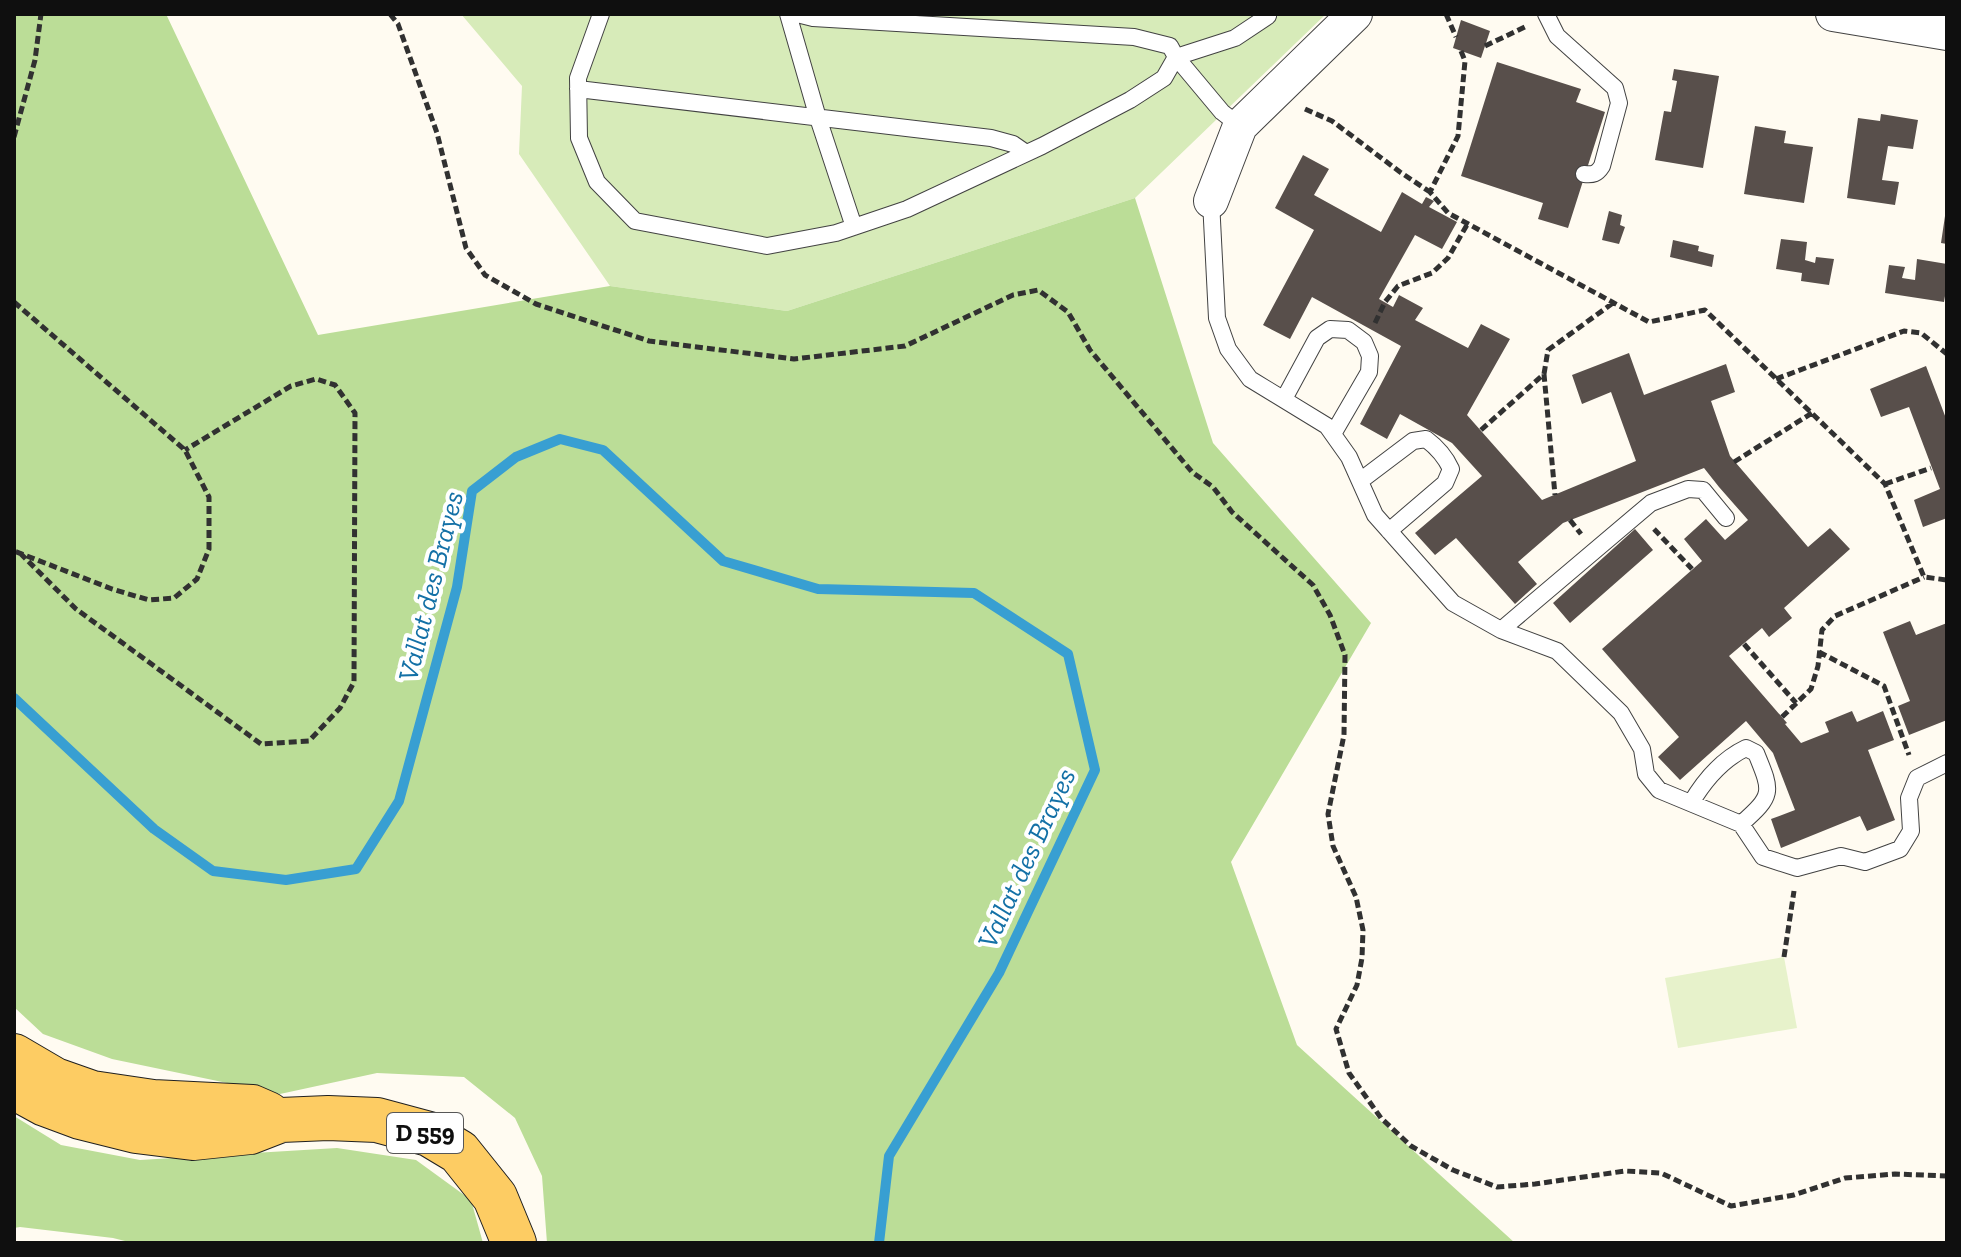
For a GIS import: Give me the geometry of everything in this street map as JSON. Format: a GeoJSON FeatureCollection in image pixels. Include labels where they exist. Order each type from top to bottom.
{"type":"FeatureCollection","features":[{"type":"Feature","properties":{"kind":"main road","name":"D 559"},"geometry":{"type":"LineString","coordinates":[[14,1056],[55,1080],[92,1093],[153,1102],[252,1107],[281,1120]]}},
{"type":"Feature","properties":{"kind":"main road","name":"D 559"},"geometry":{"type":"LineString","coordinates":[[14,1087],[45,1104],[80,1117],[150,1133],[193,1138],[250,1132],[281,1120],[328,1118],[377,1120],[429,1134],[459,1152],[495,1197],[514,1243]]}},
{"type":"Feature","properties":{"kind":"street"},"geometry":{"type":"LineString","coordinates":[[1211,201],[1240,126],[1355,14]]}},
{"type":"Feature","properties":{"kind":"street"},"geometry":{"type":"LineString","coordinates":[[1833,14],[1947,33]]}},
{"type":"Feature","properties":{"kind":"lane"},"geometry":{"type":"LineString","coordinates":[[601,14],[578,78],[579,138],[597,182],[635,221],[767,246],[836,233],[907,209],[1026,153],[1142,93],[1164,78],[1176,57],[1235,38],[1268,16]]}},
{"type":"Feature","properties":{"kind":"lane"},"geometry":{"type":"LineString","coordinates":[[788,14],[854,227]]}},
{"type":"Feature","properties":{"kind":"lane"},"geometry":{"type":"LineString","coordinates":[[797,14],[813,18],[1134,37],[1170,46],[1222,112],[1240,126]]}},
{"type":"Feature","properties":{"kind":"lane"},"geometry":{"type":"LineString","coordinates":[[1546,15],[1557,36],[1615,88],[1619,103],[1602,166],[1593,175],[1584,174]]}},
{"type":"Feature","properties":{"kind":"lane"},"geometry":{"type":"LineString","coordinates":[[578,89],[991,138],[1013,144],[1026,153]]}},
{"type":"Feature","properties":{"kind":"lane"},"geometry":{"type":"LineString","coordinates":[[1211,201],[1217,318],[1228,349],[1250,379],[1327,426],[1349,457],[1375,515],[1453,603],[1501,630],[1557,651],[1621,713],[1642,749],[1646,774],[1659,790],[1741,824],[1763,857],[1797,868],[1841,856],[1865,862],[1900,849],[1911,831],[1909,798],[1917,778],[1947,763]]}},
{"type":"Feature","properties":{"kind":"lane"},"geometry":{"type":"LineString","coordinates":[[1284,399],[1317,338],[1330,329],[1348,330],[1364,342],[1370,356],[1369,372],[1333,434]]}},
{"type":"Feature","properties":{"kind":"lane"},"geometry":{"type":"LineString","coordinates":[[1360,481],[1413,441],[1426,439],[1446,458],[1451,469],[1445,483],[1389,531]]}},
{"type":"Feature","properties":{"kind":"lane"},"geometry":{"type":"LineString","coordinates":[[1501,630],[1651,503],[1688,489],[1703,490],[1726,518]]}},
{"type":"Feature","properties":{"kind":"lane"},"geometry":{"type":"LineString","coordinates":[[1691,803],[1704,782],[1737,752],[1746,748],[1756,753],[1769,784],[1763,805],[1741,824]]}},
{"type":"Feature","properties":{"kind":"path"},"geometry":{"type":"LineString","coordinates":[[14,137],[35,60],[41,14]]}},
{"type":"Feature","properties":{"kind":"path"},"geometry":{"type":"LineString","coordinates":[[390,14],[398,24],[437,133],[466,248],[485,275],[536,304],[649,341],[794,359],[905,346],[1013,295],[1038,290],[1068,312],[1090,350],[1192,472],[1213,487],[1232,512],[1313,585],[1330,615],[1345,655],[1344,735],[1328,814],[1333,846],[1356,897],[1363,930],[1357,985],[1336,1029],[1349,1073],[1381,1118],[1411,1146],[1453,1170],[1497,1187],[1625,1171],[1661,1173],[1731,1206],[1794,1195],[1845,1178],[1895,1174],[1947,1176]]}},
{"type":"Feature","properties":{"kind":"path"},"geometry":{"type":"LineString","coordinates":[[1446,14],[1456,37]]}},
{"type":"Feature","properties":{"kind":"path"},"geometry":{"type":"LineString","coordinates":[[1485,46],[1546,15]]}},
{"type":"Feature","properties":{"kind":"path"},"geometry":{"type":"LineString","coordinates":[[1430,192],[1458,136],[1465,54]]}},
{"type":"Feature","properties":{"kind":"path"},"geometry":{"type":"LineString","coordinates":[[1275,92],[1290,103],[1332,121],[1430,192],[1448,213],[1649,322],[1705,310],[1885,484],[1924,577]]}},
{"type":"Feature","properties":{"kind":"path"},"geometry":{"type":"LineString","coordinates":[[1372,330],[1385,302],[1398,286],[1432,273],[1448,258],[1468,223]]}},
{"type":"Feature","properties":{"kind":"path"},"geometry":{"type":"LineString","coordinates":[[14,302],[185,450],[209,497],[209,549],[197,579],[174,598],[149,600],[17,552]]}},
{"type":"Feature","properties":{"kind":"path"},"geometry":{"type":"LineString","coordinates":[[1555,495],[1544,374],[1548,350],[1613,303]]}},
{"type":"Feature","properties":{"kind":"path"},"geometry":{"type":"LineString","coordinates":[[1776,379],[1904,331],[1921,333],[1947,354]]}},
{"type":"Feature","properties":{"kind":"path"},"geometry":{"type":"LineString","coordinates":[[1481,430],[1544,374]]}},
{"type":"Feature","properties":{"kind":"path"},"geometry":{"type":"LineString","coordinates":[[17,552],[76,609],[261,744],[309,741],[340,708],[354,682],[355,413],[335,385],[316,379],[291,386],[185,450]]}},
{"type":"Feature","properties":{"kind":"path"},"geometry":{"type":"LineString","coordinates":[[1734,462],[1812,413]]}},
{"type":"Feature","properties":{"kind":"path"},"geometry":{"type":"LineString","coordinates":[[1885,484],[1931,468]]}},
{"type":"Feature","properties":{"kind":"path"},"geometry":{"type":"LineString","coordinates":[[1639,513],[1692,569]]}},
{"type":"Feature","properties":{"kind":"path"},"geometry":{"type":"LineString","coordinates":[[1782,717],[1811,689],[1818,666],[1822,630],[1835,616],[1924,577],[1947,580]]}},
{"type":"Feature","properties":{"kind":"path"},"geometry":{"type":"LineString","coordinates":[[1744,644],[1796,703]]}},
{"type":"Feature","properties":{"kind":"path"},"geometry":{"type":"LineString","coordinates":[[1819,652],[1884,686],[1917,778]]}},
{"type":"Feature","properties":{"kind":"path"},"geometry":{"type":"LineString","coordinates":[[1784,957],[1797,868]]}},
{"type":"Feature","properties":{"kind":"green space"},"geometry":{"type":"Polygon","coordinates":[[[14,14],[166,14],[318,335],[610,286],[787,311],[1135,198],[1213,443],[1371,623],[1231,862],[1297,1045],[1515,1243],[547,1243],[542,1176],[515,1118],[464,1077],[377,1073],[280,1094],[112,1059],[43,1034],[14,1007],[14,14]]]}},
{"type":"Feature","properties":{"kind":"green space"},"geometry":{"type":"Polygon","coordinates":[[[461,14],[1326,14],[1135,198],[787,311],[610,286],[519,154],[522,86],[461,14]]]}},
{"type":"Feature","properties":{"kind":"green space"},"geometry":{"type":"Polygon","coordinates":[[[1784,957],[1797,1028],[1678,1048],[1665,978],[1784,957]]]}},
{"type":"Feature","properties":{"kind":"green space"},"geometry":{"type":"Polygon","coordinates":[[[14,1116],[61,1145],[140,1160],[337,1148],[416,1160],[471,1200],[483,1243],[133,1243],[113,1238],[14,1228],[14,1116]]]}},
{"type":"Feature","properties":{"kind":"building"},"geometry":{"type":"Polygon","coordinates":[[[1461,20],[1490,31],[1481,58],[1453,48],[1461,20]]]}},
{"type":"Feature","properties":{"kind":"building"},"geometry":{"type":"Polygon","coordinates":[[[1497,62],[1581,89],[1576,102],[1605,112],[1568,228],[1538,219],[1543,203],[1461,176],[1497,62]]]}},
{"type":"Feature","properties":{"kind":"building"},"geometry":{"type":"Polygon","coordinates":[[[1674,69],[1719,76],[1703,168],[1655,160],[1664,111],[1671,112],[1677,81],[1672,80],[1674,69]]]}},
{"type":"Feature","properties":{"kind":"building"},"geometry":{"type":"Polygon","coordinates":[[[1881,114],[1918,120],[1913,149],[1888,146],[1882,180],[1899,182],[1895,205],[1847,198],[1858,118],[1880,121],[1881,114]]]}},
{"type":"Feature","properties":{"kind":"building"},"geometry":{"type":"Polygon","coordinates":[[[1755,126],[1786,131],[1784,143],[1813,147],[1804,203],[1744,194],[1755,126]]]}},
{"type":"Feature","properties":{"kind":"building"},"geometry":{"type":"Polygon","coordinates":[[[1303,155],[1329,169],[1314,195],[1381,232],[1402,192],[1422,204],[1426,197],[1434,201],[1429,207],[1457,222],[1442,249],[1415,235],[1379,299],[1393,307],[1399,295],[1423,308],[1415,320],[1468,348],[1481,324],[1510,339],[1467,415],[1542,500],[1636,461],[1611,392],[1582,404],[1572,375],[1629,353],[1644,395],[1726,364],[1735,392],[1711,401],[1730,456],[1808,547],[1830,528],[1850,549],[1784,608],[1792,618],[1769,637],[1762,628],[1729,656],[1801,743],[1829,732],[1825,722],[1852,711],[1857,722],[1883,711],[1894,740],[1868,750],[1895,820],[1867,831],[1860,816],[1781,848],[1771,819],[1795,810],[1773,753],[1746,721],[1680,780],[1658,757],[1679,737],[1602,649],[1702,561],[1684,539],[1706,519],[1725,540],[1748,520],[1704,468],[1563,523],[1518,562],[1537,584],[1515,604],[1456,538],[1435,555],[1415,533],[1482,476],[1452,443],[1400,414],[1387,439],[1360,424],[1401,346],[1312,297],[1290,339],[1263,325],[1314,230],[1275,208],[1303,155]]]}},
{"type":"Feature","properties":{"kind":"building"},"geometry":{"type":"Polygon","coordinates":[[[1609,211],[1622,215],[1620,225],[1625,227],[1619,244],[1602,240],[1609,211]]]}},
{"type":"Feature","properties":{"kind":"building"},"geometry":{"type":"Polygon","coordinates":[[[1947,216],[1947,244],[1941,243],[1947,216]]]}},
{"type":"Feature","properties":{"kind":"building"},"geometry":{"type":"Polygon","coordinates":[[[1781,239],[1807,242],[1805,260],[1815,263],[1816,257],[1834,259],[1829,285],[1801,281],[1802,273],[1776,269],[1781,239]]]}},
{"type":"Feature","properties":{"kind":"building"},"geometry":{"type":"Polygon","coordinates":[[[1673,240],[1699,246],[1698,251],[1714,255],[1712,267],[1670,257],[1673,240]]]}},
{"type":"Feature","properties":{"kind":"building"},"geometry":{"type":"Polygon","coordinates":[[[1917,259],[1947,264],[1944,302],[1885,293],[1889,265],[1905,267],[1902,278],[1915,280],[1917,259]]]}},
{"type":"Feature","properties":{"kind":"building"},"geometry":{"type":"Polygon","coordinates":[[[1926,366],[1947,421],[1947,518],[1923,527],[1914,500],[1940,489],[1909,407],[1881,417],[1870,389],[1926,366]]]}},
{"type":"Feature","properties":{"kind":"building"},"geometry":{"type":"Polygon","coordinates":[[[1635,529],[1653,550],[1570,623],[1553,603],[1635,529]]]}},
{"type":"Feature","properties":{"kind":"building"},"geometry":{"type":"Polygon","coordinates":[[[1910,621],[1916,635],[1947,623],[1947,720],[1909,735],[1898,706],[1910,701],[1883,632],[1910,621]]]}},
{"type":"Feature","properties":{"kind":"waterway","name":"Vallat des Brayes"},"geometry":{"type":"LineString","coordinates":[[14,698],[154,829],[213,871],[286,880],[356,869],[399,801],[457,587],[472,491],[516,457],[560,439],[603,450],[723,561],[818,589],[974,593],[1068,654],[1095,770],[999,973],[889,1156],[879,1243]]}}]}
